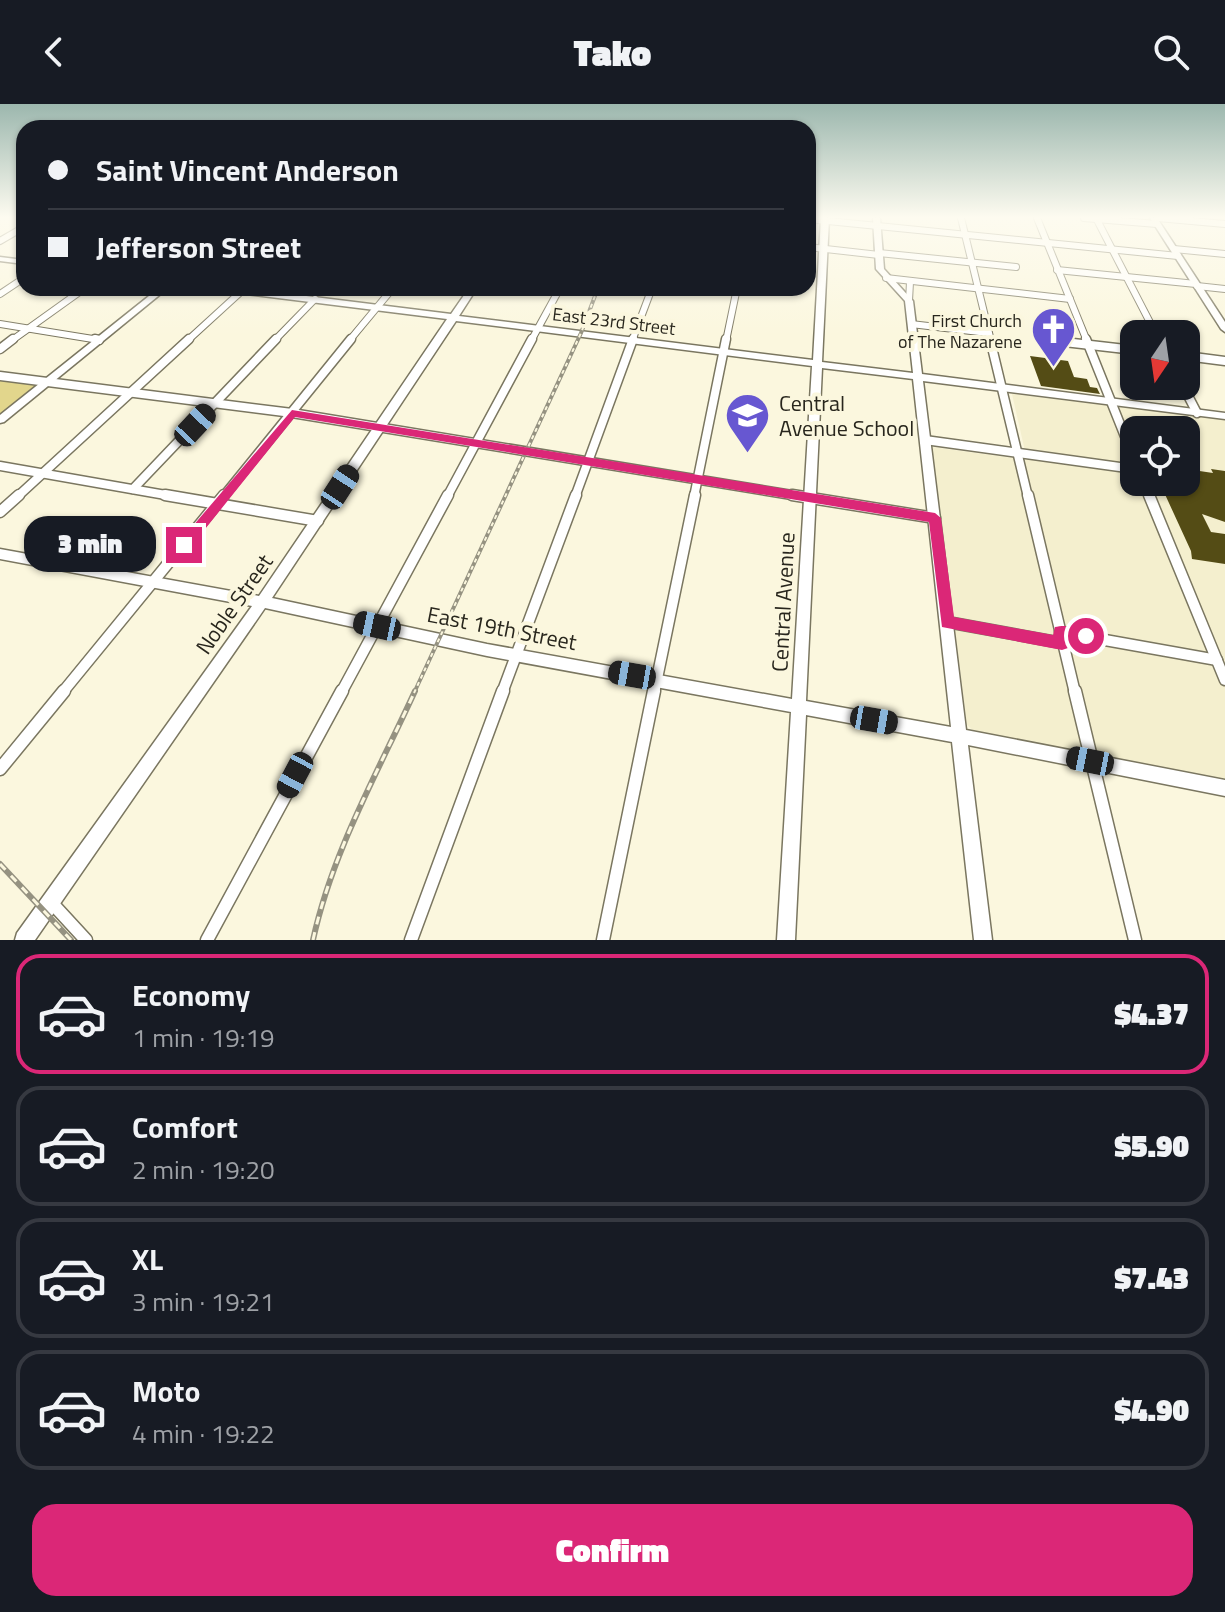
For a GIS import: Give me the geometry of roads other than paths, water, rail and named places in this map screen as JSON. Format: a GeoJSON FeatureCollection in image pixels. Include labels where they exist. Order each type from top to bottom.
{"type":"FeatureCollection","features":[{"type":"Feature","properties":{"kind":"street","name":"Central Avenue"},"geometry":{"type":"LineString","coordinates":[[786,940],[823,257]]}},
{"type":"Feature","properties":{"kind":"street"},"geometry":{"type":"LineString","coordinates":[[879,257],[880,269],[886,278],[909,301]]}},
{"type":"Feature","properties":{"kind":"street"},"geometry":{"type":"LineString","coordinates":[[914,257],[1016,267]]}},
{"type":"Feature","properties":{"kind":"street"},"geometry":{"type":"LineString","coordinates":[[970,257],[1135,940]]}},
{"type":"Feature","properties":{"kind":"street"},"geometry":{"type":"LineString","coordinates":[[1052,257],[1120,425]]}},
{"type":"Feature","properties":{"kind":"street"},"geometry":{"type":"LineString","coordinates":[[1116,257],[1149,320]]}},
{"type":"Feature","properties":{"kind":"street"},"geometry":{"type":"LineString","coordinates":[[1179,257],[1225,329]]}},
{"type":"Feature","properties":{"kind":"street"},"geometry":{"type":"LineString","coordinates":[[1057,270],[1225,289]]}},
{"type":"Feature","properties":{"kind":"street"},"geometry":{"type":"LineString","coordinates":[[886,278],[1070,299]]}},
{"type":"Feature","properties":{"kind":"street"},"geometry":{"type":"LineString","coordinates":[[910,282],[911,324],[983,940]]}},
{"type":"Feature","properties":{"kind":"street"},"geometry":{"type":"LineString","coordinates":[[0,349],[74,296]]}},
{"type":"Feature","properties":{"kind":"street"},"geometry":{"type":"LineString","coordinates":[[0,420],[154,296]]}},
{"type":"Feature","properties":{"kind":"street"},"geometry":{"type":"LineString","coordinates":[[0,512],[236,296]]}},
{"type":"Feature","properties":{"kind":"street","name":"East 23rd Street"},"geometry":{"type":"LineString","coordinates":[[294,296],[1225,416]]}},
{"type":"Feature","properties":{"kind":"street"},"geometry":{"type":"LineString","coordinates":[[0,769],[387,296]]}},
{"type":"Feature","properties":{"kind":"street","name":"Noble Street"},"geometry":{"type":"LineString","coordinates":[[24,940],[318,521],[467,296]]}},
{"type":"Feature","properties":{"kind":"street"},"geometry":{"type":"LineString","coordinates":[[207,940],[556,296]]}},
{"type":"Feature","properties":{"kind":"street"},"geometry":{"type":"LineString","coordinates":[[411,940],[649,296]]}},
{"type":"Feature","properties":{"kind":"street"},"geometry":{"type":"LineString","coordinates":[[603,940],[735,296]]}},
{"type":"Feature","properties":{"kind":"street"},"geometry":{"type":"LineString","coordinates":[[133,489],[315,299]]}},
{"type":"Feature","properties":{"kind":"street"},"geometry":{"type":"LineString","coordinates":[[0,324],[99,340]]}},
{"type":"Feature","properties":{"kind":"street"},"geometry":{"type":"LineString","coordinates":[[911,324],[988,333]]}},
{"type":"Feature","properties":{"kind":"street"},"geometry":{"type":"LineString","coordinates":[[1047,340],[1120,348]]}},
{"type":"Feature","properties":{"kind":"street"},"geometry":{"type":"LineString","coordinates":[[1200,358],[1225,361]]}},
{"type":"Feature","properties":{"kind":"street"},"geometry":{"type":"LineString","coordinates":[[0,376],[292,413],[935,518]]}},
{"type":"Feature","properties":{"kind":"street"},"geometry":{"type":"LineString","coordinates":[[1190,400],[1197,413]]}},
{"type":"Feature","properties":{"kind":"street"},"geometry":{"type":"LineString","coordinates":[[925,440],[1120,467]]}},
{"type":"Feature","properties":{"kind":"street"},"geometry":{"type":"LineString","coordinates":[[0,466],[318,521]]}},
{"type":"Feature","properties":{"kind":"street"},"geometry":{"type":"LineString","coordinates":[[1150,496],[1225,680]]}},
{"type":"Feature","properties":{"kind":"street","name":"East 19th Street"},"geometry":{"type":"LineString","coordinates":[[0,554],[262,602],[515,655],[1225,788]]}},
{"type":"Feature","properties":{"kind":"street"},"geometry":{"type":"LineString","coordinates":[[947,622],[1217,660]]}},
{"type":"Feature","properties":{"kind":"street"},"geometry":{"type":"LineString","coordinates":[[51,902],[86,940]]}},
{"type":"Feature","properties":{"kind":"railway"},"geometry":{"type":"LineString","coordinates":[[414,693],[581,333],[595,296]]}},
{"type":"Feature","properties":{"kind":"railway"},"geometry":{"type":"LineString","coordinates":[[313,940],[321,907],[344,844],[415,691]]}},
{"type":"Feature","properties":{"kind":"railway"},"geometry":{"type":"LineString","coordinates":[[0,864],[71,940]]}},
{"type":"Feature","properties":{"kind":"place","name":"First Church of The Nazarene"},"geometry":{"type":"Point","coordinates":[1053,369]}},
{"type":"Feature","properties":{"kind":"place","name":"Central Avenue School"},"geometry":{"type":"Point","coordinates":[748,455]}}]}
